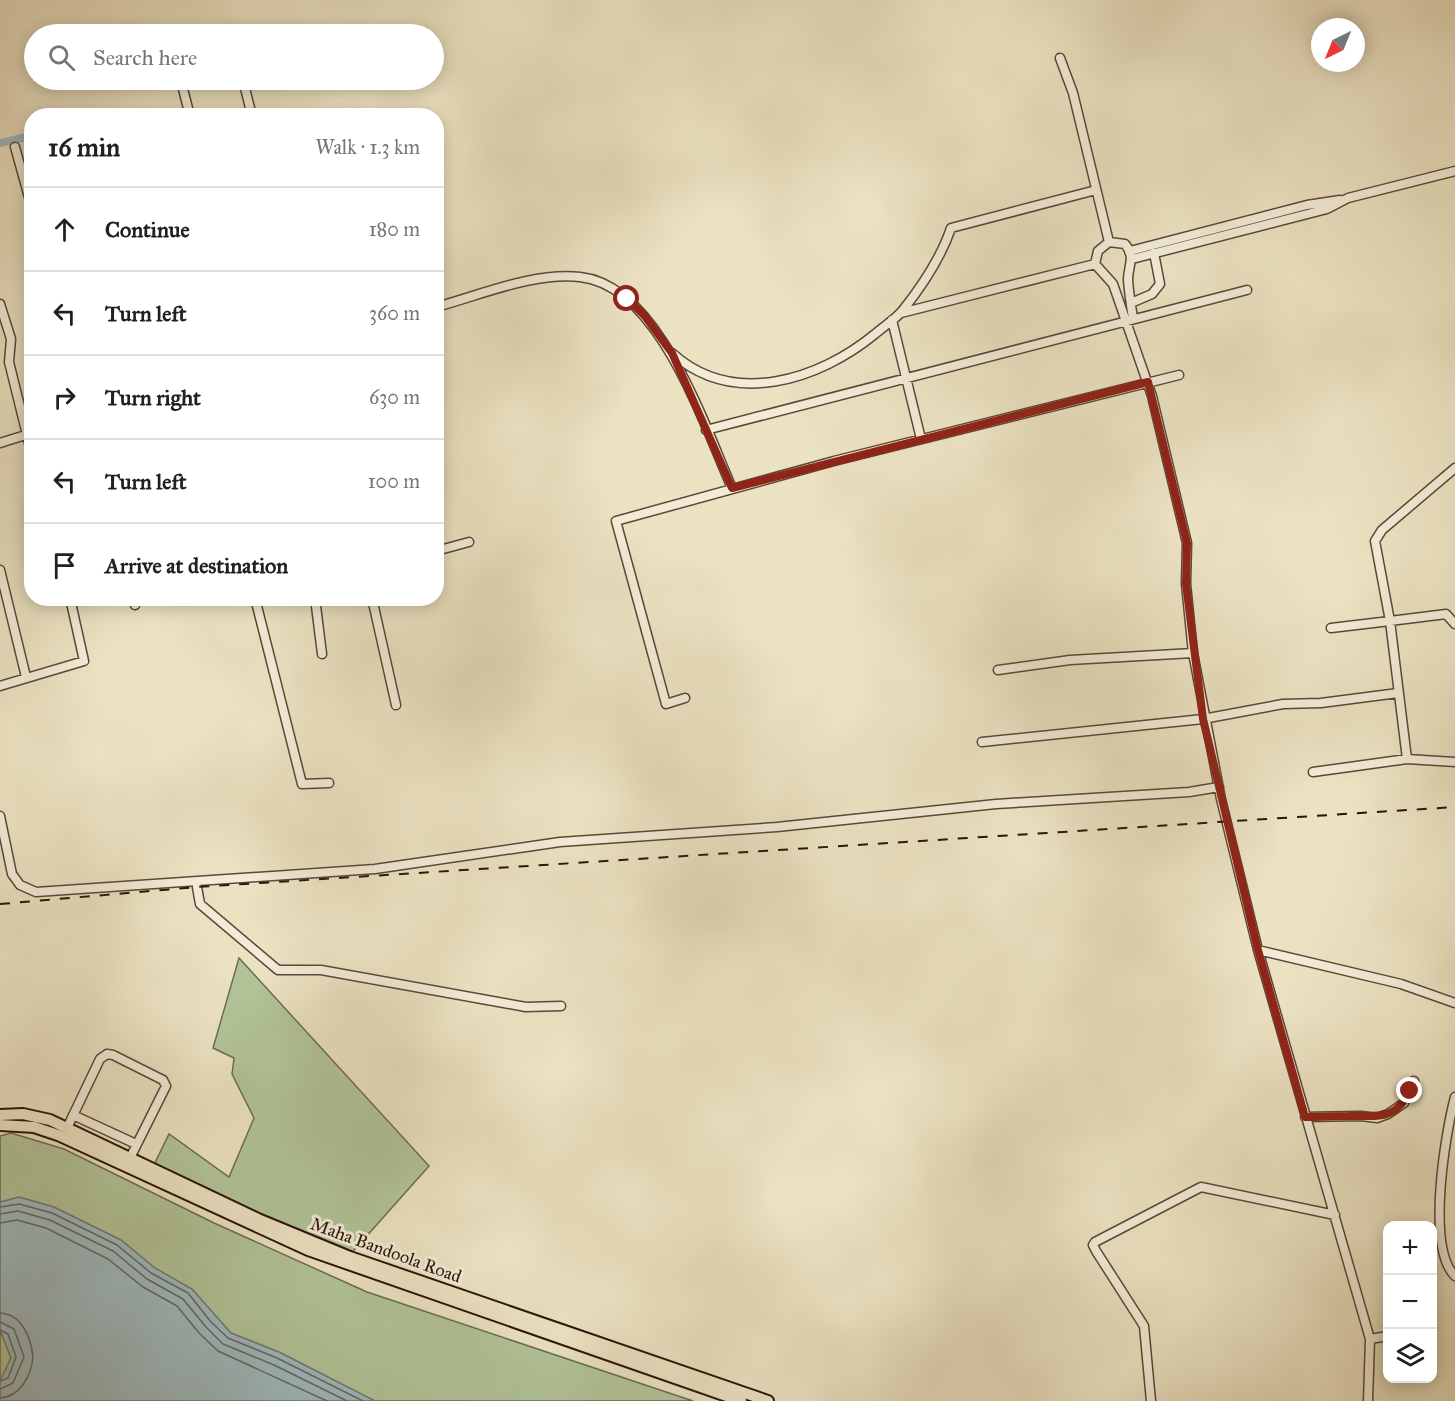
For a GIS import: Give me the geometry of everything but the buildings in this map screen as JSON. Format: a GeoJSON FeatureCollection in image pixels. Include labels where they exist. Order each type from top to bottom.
{"type":"FeatureCollection","features":[{"type":"Feature","properties":{"kind":"main road","name":"Maha Bandoola Road"},"geometry":{"type":"LineString","coordinates":[[0,1115],[39,1117],[67,1128],[258,1219],[341,1253],[768,1401]]}},
{"type":"Feature","properties":{"kind":"main road","name":"Maha Bandoola Road"},"geometry":{"type":"LineString","coordinates":[[0,1125],[34,1127],[58,1135],[308,1250],[741,1401]]}},
{"type":"Feature","properties":{"kind":"street"},"geometry":{"type":"LineString","coordinates":[[1060,58],[1073,93],[1109,242]]}},
{"type":"Feature","properties":{"kind":"street"},"geometry":{"type":"LineString","coordinates":[[183,90],[188,108]]}},
{"type":"Feature","properties":{"kind":"street"},"geometry":{"type":"LineString","coordinates":[[246,90],[250,108]]}},
{"type":"Feature","properties":{"kind":"street"},"geometry":{"type":"LineString","coordinates":[[15,147],[24,179]]}},
{"type":"Feature","properties":{"kind":"street"},"geometry":{"type":"LineString","coordinates":[[1131,255],[1306,205],[1348,198],[1455,171]]}},
{"type":"Feature","properties":{"kind":"street"},"geometry":{"type":"LineString","coordinates":[[672,353],[687,366],[714,378],[753,385],[805,375],[855,350],[901,312],[944,249],[951,228],[1096,190]]}},
{"type":"Feature","properties":{"kind":"street"},"geometry":{"type":"LineString","coordinates":[[1131,255],[1154,253],[1328,209],[1348,198]]}},
{"type":"Feature","properties":{"kind":"street"},"geometry":{"type":"LineString","coordinates":[[1095,264],[1098,251],[1109,242],[1125,244],[1131,255],[1128,278],[1131,303],[1129,320]]}},
{"type":"Feature","properties":{"kind":"street"},"geometry":{"type":"LineString","coordinates":[[1131,303],[1152,294],[1160,284],[1154,253]]}},
{"type":"Feature","properties":{"kind":"street"},"geometry":{"type":"LineString","coordinates":[[901,312],[1095,264]]}},
{"type":"Feature","properties":{"kind":"street"},"geometry":{"type":"LineString","coordinates":[[1095,264],[1113,284],[1129,320],[1148,382],[1187,543],[1186,584],[1203,719],[1258,950],[1370,1339],[1368,1401]]}},
{"type":"Feature","properties":{"kind":"street"},"geometry":{"type":"LineString","coordinates":[[444,305],[541,278],[581,277],[600,284],[627,299],[644,315],[672,353],[732,488]]}},
{"type":"Feature","properties":{"kind":"street"},"geometry":{"type":"LineString","coordinates":[[706,430],[1247,290]]}},
{"type":"Feature","properties":{"kind":"street"},"geometry":{"type":"LineString","coordinates":[[0,304],[11,339],[9,362],[24,416]]}},
{"type":"Feature","properties":{"kind":"street"},"geometry":{"type":"LineString","coordinates":[[892,320],[921,439]]}},
{"type":"Feature","properties":{"kind":"street"},"geometry":{"type":"LineString","coordinates":[[685,698],[666,704],[616,521],[732,488],[1179,375]]}},
{"type":"Feature","properties":{"kind":"street"},"geometry":{"type":"LineString","coordinates":[[0,443],[24,436]]}},
{"type":"Feature","properties":{"kind":"street"},"geometry":{"type":"LineString","coordinates":[[1407,759],[1390,621],[1376,541],[1382,530],[1455,468]]}},
{"type":"Feature","properties":{"kind":"street"},"geometry":{"type":"LineString","coordinates":[[444,548],[470,542]]}},
{"type":"Feature","properties":{"kind":"street"},"geometry":{"type":"LineString","coordinates":[[0,570],[26,677]]}},
{"type":"Feature","properties":{"kind":"street"},"geometry":{"type":"LineString","coordinates":[[0,686],[84,661],[72,606]]}},
{"type":"Feature","properties":{"kind":"street"},"geometry":{"type":"LineString","coordinates":[[257,606],[302,784],[329,783]]}},
{"type":"Feature","properties":{"kind":"street"},"geometry":{"type":"LineString","coordinates":[[316,606],[322,654]]}},
{"type":"Feature","properties":{"kind":"street"},"geometry":{"type":"LineString","coordinates":[[374,606],[396,705]]}},
{"type":"Feature","properties":{"kind":"street"},"geometry":{"type":"LineString","coordinates":[[1331,628],[1446,614],[1455,624]]}},
{"type":"Feature","properties":{"kind":"street"},"geometry":{"type":"LineString","coordinates":[[998,670],[1070,660],[1193,652]]}},
{"type":"Feature","properties":{"kind":"street"},"geometry":{"type":"LineString","coordinates":[[982,742],[1203,719],[1283,704],[1321,703],[1398,693]]}},
{"type":"Feature","properties":{"kind":"street"},"geometry":{"type":"LineString","coordinates":[[1313,772],[1407,759],[1455,762]]}},
{"type":"Feature","properties":{"kind":"street"},"geometry":{"type":"LineString","coordinates":[[0,816],[12,874],[20,885],[36,892],[375,869],[561,842],[777,827],[996,804],[1189,792],[1219,787]]}},
{"type":"Feature","properties":{"kind":"street"},"geometry":{"type":"LineString","coordinates":[[197,887],[200,904],[278,970],[321,970],[526,1007],[561,1006]]}},
{"type":"Feature","properties":{"kind":"street"},"geometry":{"type":"LineString","coordinates":[[1258,950],[1401,984],[1455,1003]]}},
{"type":"Feature","properties":{"kind":"street"},"geometry":{"type":"LineString","coordinates":[[67,1128],[100,1059],[107,1054],[113,1055],[163,1080],[166,1086],[130,1158]]}},
{"type":"Feature","properties":{"kind":"street"},"geometry":{"type":"LineString","coordinates":[[1305,1117],[1377,1118],[1388,1114],[1404,1102],[1414,1081]]}},
{"type":"Feature","properties":{"kind":"street"},"geometry":{"type":"LineString","coordinates":[[1455,1097],[1448,1121],[1442,1169],[1440,1234],[1442,1255],[1447,1269],[1455,1276]]}},
{"type":"Feature","properties":{"kind":"street"},"geometry":{"type":"LineString","coordinates":[[73,1115],[136,1144]]}},
{"type":"Feature","properties":{"kind":"street"},"geometry":{"type":"LineString","coordinates":[[1151,1401],[1144,1326],[1096,1251],[1093,1245],[1095,1242],[1201,1187],[1335,1215]]}},
{"type":"Feature","properties":{"kind":"street"},"geometry":{"type":"LineString","coordinates":[[1370,1339],[1383,1337]]}},
{"type":"Feature","properties":{"kind":"green space"},"geometry":{"type":"Polygon","coordinates":[[[239,958],[429,1166],[348,1257],[152,1169],[169,1134],[229,1177],[254,1118],[232,1074],[234,1058],[213,1048],[239,958]]]}},
{"type":"Feature","properties":{"kind":"green space"},"geometry":{"type":"Polygon","coordinates":[[[11,1133],[64,1149],[214,1223],[367,1292],[693,1401],[0,1401],[0,1136],[11,1133]]]}},
{"type":"Feature","properties":{"kind":"water"},"geometry":{"type":"Polygon","coordinates":[[[19,1197],[54,1207],[121,1240],[155,1268],[192,1289],[231,1333],[279,1352],[375,1401],[0,1401],[0,1381],[11,1358],[0,1330],[0,1202],[19,1197]]]}},
{"type":"Feature","properties":{"kind":"waterway"},"geometry":{"type":"LineString","coordinates":[[0,143],[24,138]]}},
{"type":"Feature","properties":{"kind":"railway"},"geometry":{"type":"LineString","coordinates":[[0,904],[197,887],[1455,807]]}},
{"type":"Feature","properties":{"kind":"route"},"geometry":{"type":"LineString","coordinates":[[627,299],[644,315],[672,353],[732,488],[1148,382],[1187,543],[1186,584],[1203,719],[1258,950],[1305,1117],[1377,1118],[1398,1107],[1410,1091]]}}]}
